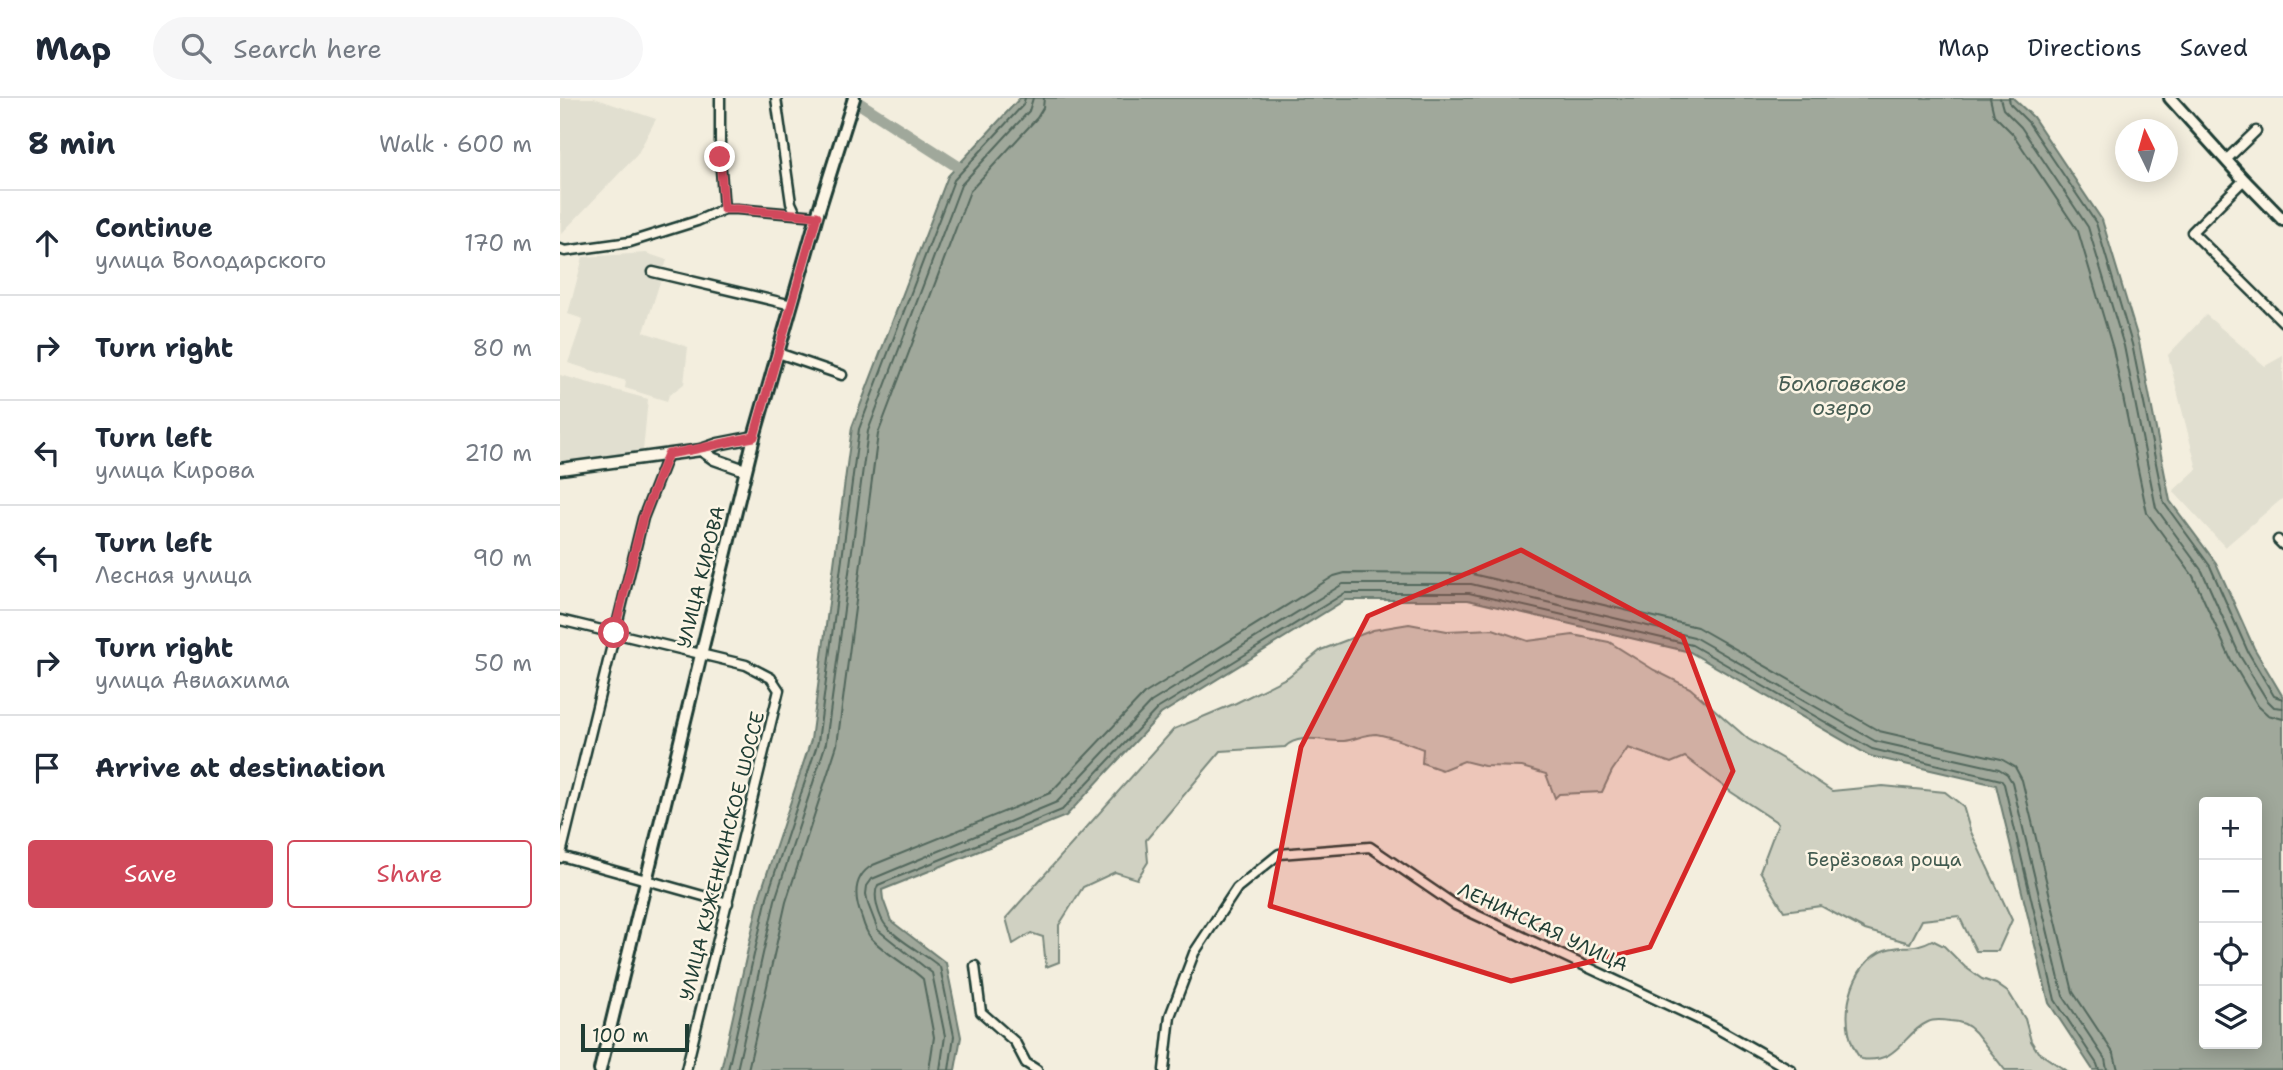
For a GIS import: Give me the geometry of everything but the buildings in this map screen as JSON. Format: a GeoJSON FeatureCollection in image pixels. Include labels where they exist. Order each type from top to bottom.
{"type":"FeatureCollection","features":[{"type":"Feature","properties":{"kind":"main road","name":"УЛИЦА КИРОВА"},"geometry":{"type":"LineString","coordinates":[[600,1070],[745,470],[817,216],[854,98]]}},
{"type":"Feature","properties":{"kind":"main road"},"geometry":{"type":"LineString","coordinates":[[2170,98],[2283,220]]}},
{"type":"Feature","properties":{"kind":"street"},"geometry":{"type":"LineString","coordinates":[[720,98],[720,157],[724,209]]}},
{"type":"Feature","properties":{"kind":"street"},"geometry":{"type":"LineString","coordinates":[[776,98],[791,203],[796,214]]}},
{"type":"Feature","properties":{"kind":"street"},"geometry":{"type":"LineString","coordinates":[[2226,160],[2256,131]]}},
{"type":"Feature","properties":{"kind":"street"},"geometry":{"type":"LineString","coordinates":[[2244,180],[2192,232],[2283,322]]}},
{"type":"Feature","properties":{"kind":"street"},"geometry":{"type":"LineString","coordinates":[[560,249],[565,251],[630,242],[697,221],[724,209],[817,216]]}},
{"type":"Feature","properties":{"kind":"street"},"geometry":{"type":"LineString","coordinates":[[653,272],[792,305]]}},
{"type":"Feature","properties":{"kind":"street"},"geometry":{"type":"LineString","coordinates":[[778,353],[842,374]]}},
{"type":"Feature","properties":{"kind":"street"},"geometry":{"type":"LineString","coordinates":[[560,469],[701,450],[718,443],[754,437]]}},
{"type":"Feature","properties":{"kind":"street"},"geometry":{"type":"LineString","coordinates":[[701,450],[713,459],[745,470]]}},
{"type":"Feature","properties":{"kind":"street"},"geometry":{"type":"LineString","coordinates":[[668,454],[643,518],[561,857],[728,903]]}},
{"type":"Feature","properties":{"kind":"street"},"geometry":{"type":"LineString","coordinates":[[560,620],[700,654]]}},
{"type":"Feature","properties":{"kind":"street","name":"УЛИЦА КУЖЕНКИНСКОЕ ШОССЕ"},"geometry":{"type":"LineString","coordinates":[[686,1070],[779,690],[772,678],[763,672],[700,654]]}},
{"type":"Feature","properties":{"kind":"street","name":"ЛЕНИНСКАЯ УЛИЦА"},"geometry":{"type":"LineString","coordinates":[[1164,1070],[1170,1016],[1194,953],[1237,888],[1279,853],[1370,847],[1455,905],[1711,1025],[1791,1070]]}},
{"type":"Feature","properties":{"kind":"street"},"geometry":{"type":"LineString","coordinates":[[975,967],[981,1012],[1016,1042],[1026,1063],[1037,1070]]}},
{"type":"Feature","properties":{"kind":"highlighted area"},"geometry":{"type":"Polygon","coordinates":[[[1521,550],[1683,637],[1733,771],[1650,947],[1511,981],[1270,906],[1301,747],[1368,616],[1521,550]]]}},
{"type":"Feature","properties":{"kind":"shaded area"},"geometry":{"type":"Polygon","coordinates":[[[560,98],[594,98],[656,119],[637,155],[561,234],[560,98]]]}},
{"type":"Feature","properties":{"kind":"shaded area"},"geometry":{"type":"Polygon","coordinates":[[[646,253],[667,260],[644,332],[688,347],[684,384],[669,395],[667,401],[625,388],[626,381],[568,363],[583,319],[568,314],[583,257],[646,253]]]}},
{"type":"Feature","properties":{"kind":"shaded area"},"geometry":{"type":"Polygon","coordinates":[[[2206,315],[2265,366],[2283,356],[2283,498],[2225,547],[2173,491],[2197,469],[2168,355],[2206,315]]]}},
{"type":"Feature","properties":{"kind":"shaded area"},"geometry":{"type":"Polygon","coordinates":[[[560,375],[648,399],[643,451],[560,462],[560,375]]]}},
{"type":"Feature","properties":{"kind":"green space","name":"Берёзовая роща"},"geometry":{"type":"Polygon","coordinates":[[[1409,624],[1447,631],[1493,629],[1528,641],[1573,635],[1609,642],[1654,670],[1690,688],[1748,739],[1832,791],[1883,786],[1945,792],[1963,806],[1970,830],[2012,920],[1998,951],[1976,951],[1959,916],[1922,920],[1910,943],[1865,930],[1821,906],[1784,911],[1760,871],[1778,823],[1685,757],[1671,763],[1628,748],[1602,792],[1559,794],[1555,798],[1546,774],[1522,767],[1484,766],[1464,761],[1442,770],[1422,763],[1423,749],[1376,734],[1344,741],[1305,739],[1291,742],[1285,747],[1221,751],[1146,840],[1148,862],[1137,879],[1115,872],[1083,887],[1059,925],[1059,962],[1046,967],[1043,937],[1031,933],[1013,944],[1006,918],[1174,729],[1288,677],[1321,650],[1373,630],[1409,624]]]}},
{"type":"Feature","properties":{"kind":"green space"},"geometry":{"type":"Polygon","coordinates":[[[1932,940],[1944,946],[1982,979],[2009,993],[2025,1019],[2031,1041],[2038,1052],[2065,1070],[2005,1070],[1970,1027],[1960,1022],[1942,1020],[1930,1021],[1920,1027],[1884,1057],[1861,1059],[1849,1033],[1848,1018],[1849,1002],[1859,972],[1880,952],[1932,940]]]}},
{"type":"Feature","properties":{"kind":"water","name":"Бологовское озеро"},"geometry":{"type":"Polygon","coordinates":[[[1020,98],[2013,98],[2033,117],[2102,220],[2139,342],[2170,501],[2216,563],[2254,648],[2283,697],[2283,1070],[2093,1070],[2049,1003],[1996,785],[1870,756],[1690,652],[1468,600],[1345,600],[1161,714],[1066,816],[882,890],[891,921],[946,963],[961,1037],[955,1070],[721,1070],[760,895],[811,740],[852,427],[948,176],[1020,98]]]}},
{"type":"Feature","properties":{"kind":"waterway"},"geometry":{"type":"LineString","coordinates":[[851,98],[957,166]]}},
{"type":"Feature","properties":{"kind":"route"},"geometry":{"type":"LineString","coordinates":[[614,633],[643,518],[668,454],[701,450],[718,443],[754,437],[817,216],[724,209],[720,157]]}}]}
